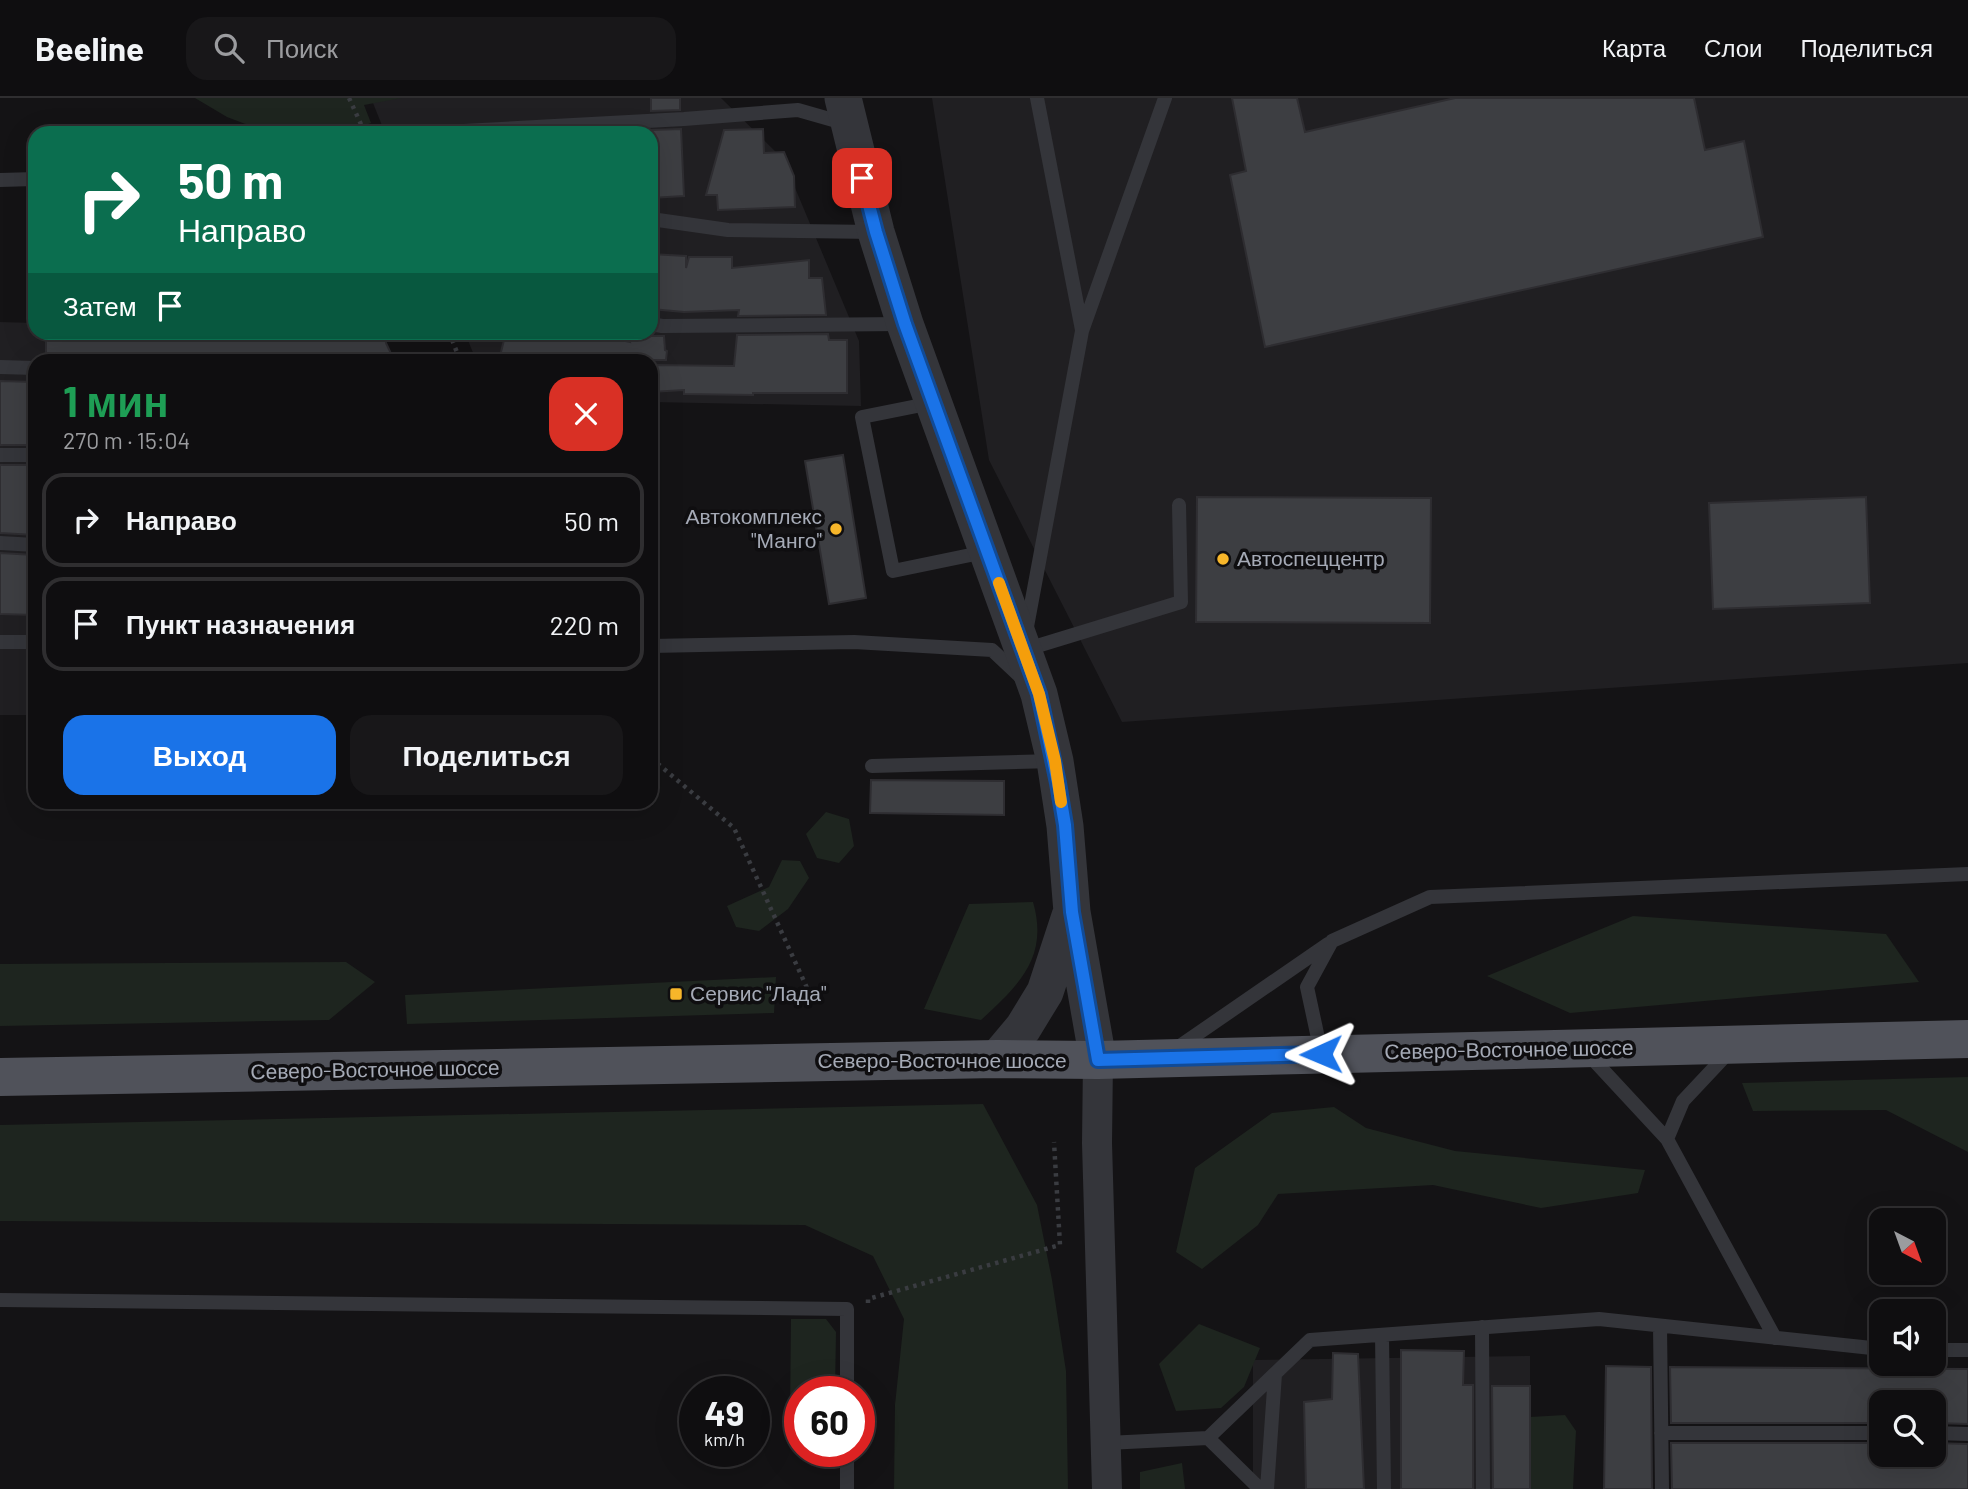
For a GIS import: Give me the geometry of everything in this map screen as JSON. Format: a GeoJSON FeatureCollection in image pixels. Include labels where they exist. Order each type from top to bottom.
{"type":"FeatureCollection","features":[{"type":"Feature","properties":{"kind":"main road","name":"Северо-Восточное шоссе"},"geometry":{"type":"LineString","coordinates":[[0,1077],[997,1059],[1098,1060],[1968,1039]]}},
{"type":"Feature","properties":{"kind":"street"},"geometry":{"type":"LineString","coordinates":[[846,111],[876,232],[905,324],[1039,694],[1055,761],[1065,825],[1072,912],[1098,1060],[1097,1143],[1107,1489]]}},
{"type":"Feature","properties":{"kind":"street"},"geometry":{"type":"LineString","coordinates":[[997,1059],[1023,1028],[1045,992],[1072,912]]}},
{"type":"Feature","properties":{"kind":"lane"},"geometry":{"type":"LineString","coordinates":[[1037,98],[1082,331]]}},
{"type":"Feature","properties":{"kind":"lane"},"geometry":{"type":"LineString","coordinates":[[1165,98],[1082,331],[1023,650],[1181,602],[1179,505]]}},
{"type":"Feature","properties":{"kind":"lane"},"geometry":{"type":"LineString","coordinates":[[555,126],[684,119],[797,104],[846,111]]}},
{"type":"Feature","properties":{"kind":"lane"},"geometry":{"type":"LineString","coordinates":[[0,180],[28,179]]}},
{"type":"Feature","properties":{"kind":"lane"},"geometry":{"type":"LineString","coordinates":[[658,220],[728,230],[876,232]]}},
{"type":"Feature","properties":{"kind":"lane"},"geometry":{"type":"LineString","coordinates":[[658,325],[905,324]]}},
{"type":"Feature","properties":{"kind":"lane"},"geometry":{"type":"LineString","coordinates":[[0,367],[28,368]]}},
{"type":"Feature","properties":{"kind":"lane"},"geometry":{"type":"LineString","coordinates":[[933,403],[862,417],[893,572],[987,551]]}},
{"type":"Feature","properties":{"kind":"lane"},"geometry":{"type":"LineString","coordinates":[[0,454],[28,455]]}},
{"type":"Feature","properties":{"kind":"lane"},"geometry":{"type":"LineString","coordinates":[[0,544],[28,544]]}},
{"type":"Feature","properties":{"kind":"lane"},"geometry":{"type":"LineString","coordinates":[[0,642],[28,642]]}},
{"type":"Feature","properties":{"kind":"lane"},"geometry":{"type":"LineString","coordinates":[[658,646],[854,642],[992,650],[1039,694]]}},
{"type":"Feature","properties":{"kind":"lane"},"geometry":{"type":"LineString","coordinates":[[872,766],[1055,761]]}},
{"type":"Feature","properties":{"kind":"lane"},"geometry":{"type":"LineString","coordinates":[[1164,1057],[1332,941],[1430,897],[1968,874]]}},
{"type":"Feature","properties":{"kind":"lane"},"geometry":{"type":"LineString","coordinates":[[1321,1054],[1307,986],[1332,941]]}},
{"type":"Feature","properties":{"kind":"lane"},"geometry":{"type":"LineString","coordinates":[[1667,1139],[1683,1101],[1735,1044]]}},
{"type":"Feature","properties":{"kind":"lane"},"geometry":{"type":"LineString","coordinates":[[1583,1048],[1667,1139],[1775,1338]]}},
{"type":"Feature","properties":{"kind":"lane"},"geometry":{"type":"LineString","coordinates":[[0,1300],[847,1309],[847,1376]]}},
{"type":"Feature","properties":{"kind":"lane"},"geometry":{"type":"LineString","coordinates":[[1107,1443],[1208,1438],[1310,1340],[1599,1319],[1869,1348]]}},
{"type":"Feature","properties":{"kind":"lane"},"geometry":{"type":"LineString","coordinates":[[1660,1326],[1662,1489]]}},
{"type":"Feature","properties":{"kind":"lane"},"geometry":{"type":"LineString","coordinates":[[1482,1328],[1483,1489]]}},
{"type":"Feature","properties":{"kind":"lane"},"geometry":{"type":"LineString","coordinates":[[1382,1335],[1384,1489]]}},
{"type":"Feature","properties":{"kind":"lane"},"geometry":{"type":"LineString","coordinates":[[1946,1350],[1968,1350]]}},
{"type":"Feature","properties":{"kind":"lane"},"geometry":{"type":"LineString","coordinates":[[1267,1489],[1275,1374]]}},
{"type":"Feature","properties":{"kind":"lane"},"geometry":{"type":"LineString","coordinates":[[1661,1433],[1869,1433]]}},
{"type":"Feature","properties":{"kind":"lane"},"geometry":{"type":"LineString","coordinates":[[1946,1433],[1968,1434]]}},
{"type":"Feature","properties":{"kind":"lane"},"geometry":{"type":"LineString","coordinates":[[1208,1438],[1260,1489]]}},
{"type":"Feature","properties":{"kind":"lane"},"geometry":{"type":"LineString","coordinates":[[847,1467],[847,1489]]}},
{"type":"Feature","properties":{"kind":"path"},"geometry":{"type":"LineString","coordinates":[[349,98],[362,126]]}},
{"type":"Feature","properties":{"kind":"path"},"geometry":{"type":"LineString","coordinates":[[658,764],[734,828],[813,1001]]}},
{"type":"Feature","properties":{"kind":"path"},"geometry":{"type":"LineString","coordinates":[[867,1312],[867,1299],[1060,1245],[1054,1142]]}},
{"type":"Feature","properties":{"kind":"shaded area"},"geometry":{"type":"Polygon","coordinates":[[[195,98],[402,98],[364,105],[371,123],[363,126],[251,126],[227,117],[195,98]]]}},
{"type":"Feature","properties":{"kind":"shaded area"},"geometry":{"type":"Polygon","coordinates":[[[371,98],[721,98],[783,159],[859,341],[861,406],[658,402],[658,354],[474,354],[468,340],[658,340],[658,126],[382,126],[371,98]]]}},
{"type":"Feature","properties":{"kind":"shaded area"},"geometry":{"type":"Polygon","coordinates":[[[932,98],[1968,98],[1968,663],[1122,722],[989,460],[932,98]]]}},
{"type":"Feature","properties":{"kind":"shaded area"},"geometry":{"type":"Polygon","coordinates":[[[0,322],[28,323],[28,340],[386,340],[391,354],[28,354],[28,715],[0,715],[0,322]]]}},
{"type":"Feature","properties":{"kind":"shaded area"},"geometry":{"type":"Polygon","coordinates":[[[826,812],[849,819],[854,846],[839,863],[817,858],[806,834],[826,812]]]}},
{"type":"Feature","properties":{"kind":"shaded area"},"geometry":{"type":"Polygon","coordinates":[[[782,860],[800,861],[809,878],[788,909],[759,931],[736,927],[727,906],[769,887],[782,860]]]}},
{"type":"Feature","properties":{"kind":"shaded area"},"geometry":{"type":"Polygon","coordinates":[[[1033,902],[1037,921],[1034,954],[1018,982],[995,1007],[981,1020],[924,1009],[969,904],[1033,902]]]}},
{"type":"Feature","properties":{"kind":"shaded area"},"geometry":{"type":"Polygon","coordinates":[[[1633,916],[1886,934],[1919,982],[1570,1013],[1487,976],[1633,916]]]}},
{"type":"Feature","properties":{"kind":"shaded area"},"geometry":{"type":"Polygon","coordinates":[[[346,962],[375,982],[329,1020],[0,1026],[0,964],[346,962]]]}},
{"type":"Feature","properties":{"kind":"shaded area"},"geometry":{"type":"Polygon","coordinates":[[[776,977],[774,1013],[407,1024],[405,995],[776,977]]]}},
{"type":"Feature","properties":{"kind":"shaded area"},"geometry":{"type":"Polygon","coordinates":[[[1968,1077],[1968,1152],[1886,1110],[1753,1111],[1742,1083],[1968,1077]]]}},
{"type":"Feature","properties":{"kind":"shaded area"},"geometry":{"type":"Polygon","coordinates":[[[983,1104],[1037,1205],[1066,1371],[1068,1489],[894,1489],[895,1405],[904,1319],[873,1256],[805,1225],[0,1221],[0,1125],[983,1104]]]}},
{"type":"Feature","properties":{"kind":"shaded area"},"geometry":{"type":"Polygon","coordinates":[[[1334,1107],[1366,1128],[1455,1151],[1645,1170],[1638,1193],[1541,1208],[1433,1185],[1278,1194],[1258,1225],[1202,1269],[1176,1252],[1195,1168],[1272,1113],[1334,1107]]]}},
{"type":"Feature","properties":{"kind":"shaded area"},"geometry":{"type":"Polygon","coordinates":[[[791,1319],[826,1319],[836,1332],[835,1376],[790,1376],[791,1319]]]}},
{"type":"Feature","properties":{"kind":"shaded area"},"geometry":{"type":"Polygon","coordinates":[[[1199,1324],[1260,1348],[1244,1387],[1221,1408],[1176,1411],[1159,1364],[1199,1324]]]}},
{"type":"Feature","properties":{"kind":"shaded area"},"geometry":{"type":"Polygon","coordinates":[[[1530,1356],[1530,1489],[1253,1489],[1253,1360],[1530,1356]]]}},
{"type":"Feature","properties":{"kind":"shaded area"},"geometry":{"type":"Polygon","coordinates":[[[1565,1415],[1576,1431],[1573,1489],[1530,1489],[1530,1417],[1565,1415]]]}},
{"type":"Feature","properties":{"kind":"shaded area"},"geometry":{"type":"Polygon","coordinates":[[[1182,1463],[1185,1489],[1140,1489],[1140,1472],[1182,1463]]]}},
{"type":"Feature","properties":{"kind":"building"},"geometry":{"type":"Polygon","coordinates":[[[651,98],[680,98],[680,110],[651,111],[651,98]]]}},
{"type":"Feature","properties":{"kind":"building"},"geometry":{"type":"Polygon","coordinates":[[[1232,98],[1297,98],[1305,132],[1455,98],[1694,98],[1705,150],[1744,141],[1763,237],[1265,347],[1230,175],[1246,171],[1232,98]]]}},
{"type":"Feature","properties":{"kind":"building"},"geometry":{"type":"Polygon","coordinates":[[[681,129],[684,196],[658,198],[658,130],[681,129]]]}},
{"type":"Feature","properties":{"kind":"building"},"geometry":{"type":"Polygon","coordinates":[[[763,129],[764,153],[784,152],[794,176],[795,207],[718,210],[717,195],[706,195],[724,130],[763,129]]]}},
{"type":"Feature","properties":{"kind":"building"},"geometry":{"type":"Polygon","coordinates":[[[658,254],[686,256],[686,268],[689,257],[732,257],[732,268],[809,260],[809,278],[822,278],[826,315],[738,316],[739,310],[684,312],[658,310],[658,254]]]}},
{"type":"Feature","properties":{"kind":"building"},"geometry":{"type":"Polygon","coordinates":[[[828,334],[829,340],[847,340],[847,393],[753,395],[684,394],[684,390],[658,392],[658,365],[734,366],[737,335],[828,334]]]}},
{"type":"Feature","properties":{"kind":"building"},"geometry":{"type":"Polygon","coordinates":[[[658,336],[664,336],[667,351],[666,360],[658,360],[658,354],[500,354],[504,340],[630,342],[658,340],[658,336]]]}},
{"type":"Feature","properties":{"kind":"building"},"geometry":{"type":"Polygon","coordinates":[[[46,340],[386,340],[391,354],[204,354],[46,353],[46,340]]]}},
{"type":"Feature","properties":{"kind":"building"},"geometry":{"type":"Polygon","coordinates":[[[0,381],[28,382],[28,445],[0,445],[0,381]]]}},
{"type":"Feature","properties":{"kind":"building","name":"Автокомплекс \"Манго\""},"geometry":{"type":"Polygon","coordinates":[[[843,455],[866,598],[829,604],[805,461],[843,455]]]}},
{"type":"Feature","properties":{"kind":"building"},"geometry":{"type":"Polygon","coordinates":[[[0,465],[28,465],[28,535],[0,533],[0,465]]]}},
{"type":"Feature","properties":{"kind":"building"},"geometry":{"type":"Polygon","coordinates":[[[1197,497],[1431,498],[1430,623],[1196,622],[1197,497]]]}},
{"type":"Feature","properties":{"kind":"building"},"geometry":{"type":"Polygon","coordinates":[[[1866,497],[1870,603],[1713,609],[1709,503],[1866,497]]]}},
{"type":"Feature","properties":{"kind":"building"},"geometry":{"type":"Polygon","coordinates":[[[0,553],[28,555],[28,615],[0,614],[0,553]]]}},
{"type":"Feature","properties":{"kind":"building"},"geometry":{"type":"Polygon","coordinates":[[[871,780],[1004,781],[1004,815],[870,813],[871,780]]]}},
{"type":"Feature","properties":{"kind":"building"},"geometry":{"type":"Polygon","coordinates":[[[1401,1350],[1464,1351],[1463,1385],[1473,1385],[1473,1489],[1401,1489],[1401,1350]]]}},
{"type":"Feature","properties":{"kind":"building"},"geometry":{"type":"Polygon","coordinates":[[[1333,1353],[1358,1354],[1364,1489],[1306,1489],[1304,1402],[1332,1399],[1333,1353]]]}},
{"type":"Feature","properties":{"kind":"building"},"geometry":{"type":"Polygon","coordinates":[[[1606,1366],[1651,1367],[1652,1489],[1604,1489],[1606,1366]]]}},
{"type":"Feature","properties":{"kind":"building"},"geometry":{"type":"Polygon","coordinates":[[[1670,1367],[1869,1368],[1869,1376],[1946,1376],[1946,1369],[1968,1369],[1968,1424],[1946,1423],[1946,1390],[1869,1390],[1869,1423],[1671,1423],[1670,1367]]]}},
{"type":"Feature","properties":{"kind":"building"},"geometry":{"type":"Polygon","coordinates":[[[1492,1386],[1530,1386],[1530,1489],[1493,1489],[1492,1386]]]}},
{"type":"Feature","properties":{"kind":"building"},"geometry":{"type":"Polygon","coordinates":[[[1671,1443],[1869,1443],[1869,1467],[1946,1467],[1946,1443],[1968,1444],[1968,1489],[1672,1489],[1671,1443]]]}},
{"type":"Feature","properties":{"kind":"slow traffic"},"geometry":{"type":"LineString","coordinates":[[999,583],[1039,694],[1055,761],[1061,802]]}},
{"type":"Feature","properties":{"kind":"place","name":"Автокомплекс \"Манго\""},"geometry":{"type":"Point","coordinates":[836,529]}},
{"type":"Feature","properties":{"kind":"place","name":"Автоспеццентр"},"geometry":{"type":"Point","coordinates":[1223,559]}},
{"type":"Feature","properties":{"kind":"place","name":"Сервис \"Лада\""},"geometry":{"type":"Point","coordinates":[676,994]}},
{"type":"Feature","properties":{"kind":"route"},"geometry":{"type":"LineString","coordinates":[[862,178],[905,324],[1039,694],[1055,761],[1065,825],[1072,912],[1098,1060],[1321,1054]]}}]}
